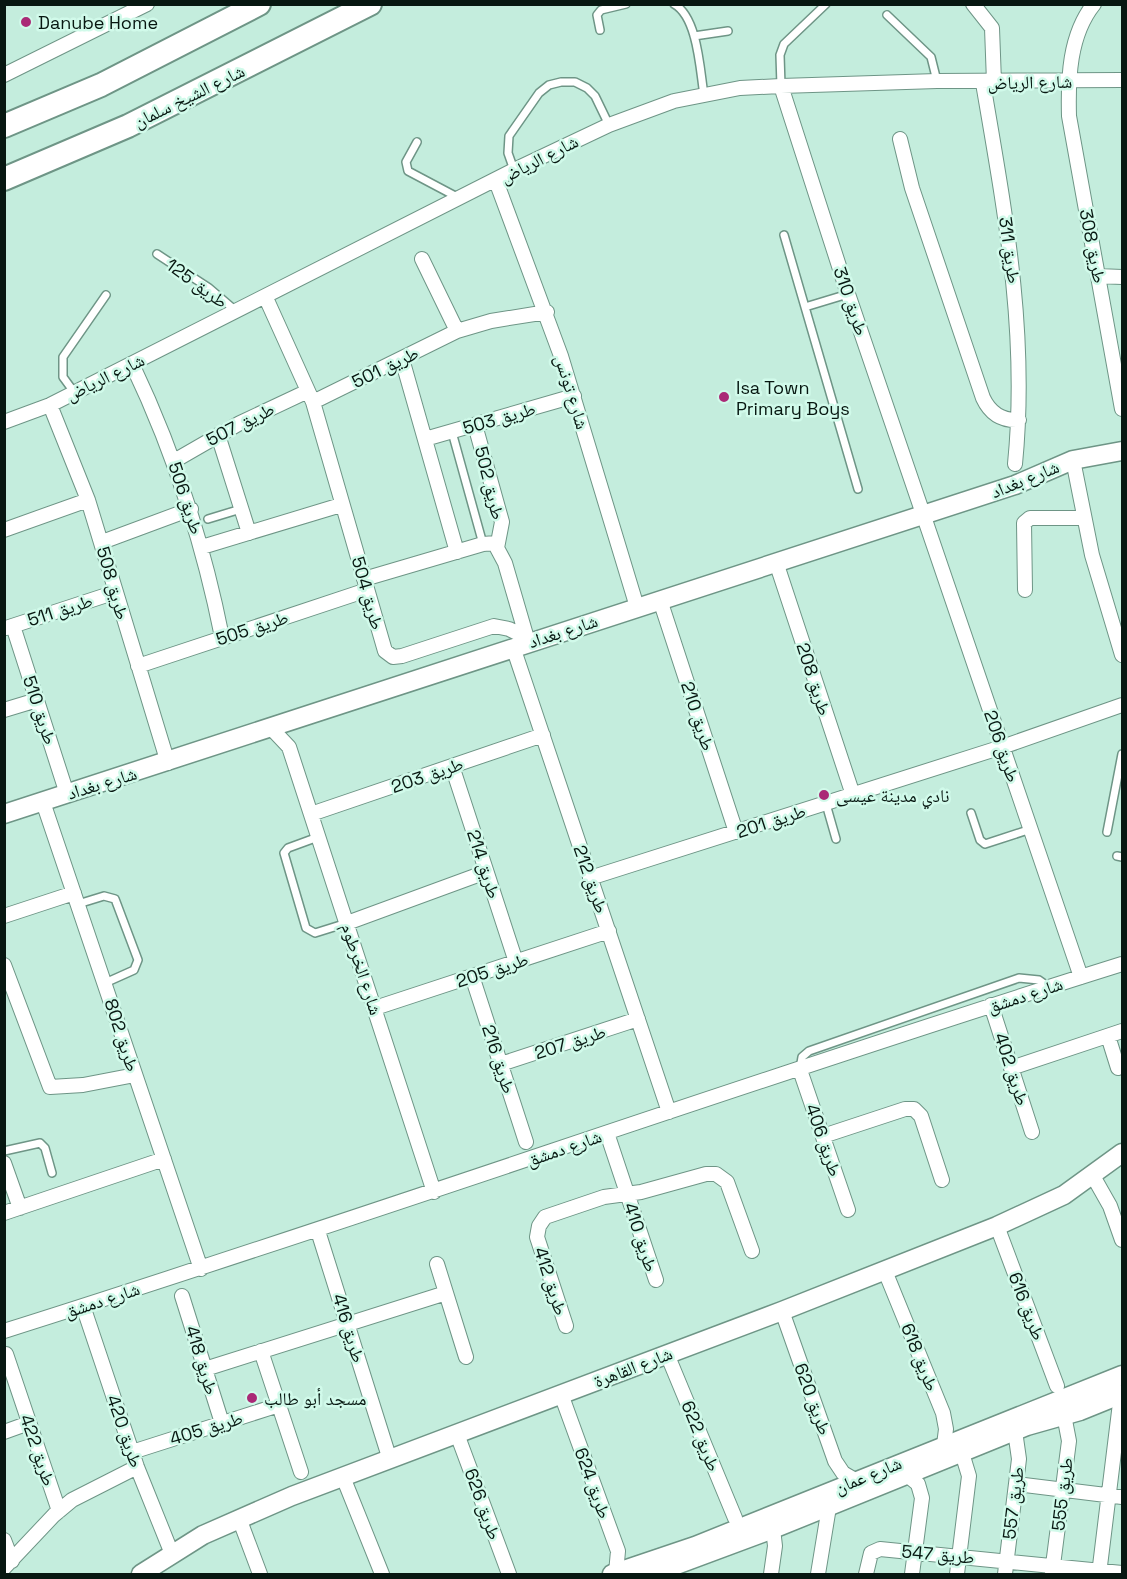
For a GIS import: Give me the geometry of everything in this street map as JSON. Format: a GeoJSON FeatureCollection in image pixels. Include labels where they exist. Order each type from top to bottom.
{"type":"FeatureCollection","features":[{"type":"Feature","properties":{"kind":"main road"},"geometry":{"type":"LineString","coordinates":[[4,126],[101,85],[259,4]]}},
{"type":"Feature","properties":{"kind":"main road","name":"شارع الشيخ سلمان"},"geometry":{"type":"LineString","coordinates":[[4,179],[128,126],[370,4]]}},
{"type":"Feature","properties":{"kind":"street"},"geometry":{"type":"LineString","coordinates":[[4,75],[147,4]]}},
{"type":"Feature","properties":{"kind":"street","name":"طريق 311"},"geometry":{"type":"LineString","coordinates":[[973,4],[992,28],[989,82],[1019,329],[1019,420],[1015,464]]}},
{"type":"Feature","properties":{"kind":"street","name":"طريق 308"},"geometry":{"type":"LineString","coordinates":[[1094,4],[1083,19],[1067,81],[1071,130],[1122,409]]}},
{"type":"Feature","properties":{"kind":"street","name":"شارع الرياض"},"geometry":{"type":"LineString","coordinates":[[4,422],[50,405],[266,298],[514,170],[609,125],[674,101],[740,88],[782,86],[937,81],[1122,80]]}},
{"type":"Feature","properties":{"kind":"street","name":"طريق 310"},"geometry":{"type":"LineString","coordinates":[[782,86],[848,294],[926,514]]}},
{"type":"Feature","properties":{"kind":"street"},"geometry":{"type":"LineString","coordinates":[[900,139],[912,188],[984,398],[990,409],[1000,417],[1019,420]]}},
{"type":"Feature","properties":{"kind":"street","name":"شارع تونس"},"geometry":{"type":"LineString","coordinates":[[496,181],[547,312],[637,607]]}},
{"type":"Feature","properties":{"kind":"street"},"geometry":{"type":"LineString","coordinates":[[422,259],[457,331]]}},
{"type":"Feature","properties":{"kind":"street"},"geometry":{"type":"LineString","coordinates":[[1098,276],[1122,277]]}},
{"type":"Feature","properties":{"kind":"street"},"geometry":{"type":"LineString","coordinates":[[266,298],[311,396]]}},
{"type":"Feature","properties":{"kind":"street","name":"طريق 501"},"geometry":{"type":"LineString","coordinates":[[311,396],[402,358],[457,331],[491,321],[547,312]]}},
{"type":"Feature","properties":{"kind":"street"},"geometry":{"type":"LineString","coordinates":[[402,358],[456,552]]}},
{"type":"Feature","properties":{"kind":"street","name":"طريق 506"},"geometry":{"type":"LineString","coordinates":[[132,364],[174,461],[191,509],[222,637]]}},
{"type":"Feature","properties":{"kind":"street","name":"طريق 507"},"geometry":{"type":"LineString","coordinates":[[174,461],[218,435],[311,396]]}},
{"type":"Feature","properties":{"kind":"street","name":"طريق 504"},"geometry":{"type":"LineString","coordinates":[[311,396],[383,646],[393,657],[402,656],[494,626],[509,629],[523,642]]}},
{"type":"Feature","properties":{"kind":"street","name":"طريق 503"},"geometry":{"type":"LineString","coordinates":[[425,439],[574,396]]}},
{"type":"Feature","properties":{"kind":"street","name":"طريق 508"},"geometry":{"type":"LineString","coordinates":[[50,405],[88,500],[102,542],[168,763]]}},
{"type":"Feature","properties":{"kind":"street","name":"طريق 502"},"geometry":{"type":"LineString","coordinates":[[476,425],[502,522],[490,544],[505,563],[523,642]]}},
{"type":"Feature","properties":{"kind":"street"},"geometry":{"type":"LineString","coordinates":[[218,435],[249,533]]}},
{"type":"Feature","properties":{"kind":"street","name":"شارع بغداد"},"geometry":{"type":"LineString","coordinates":[[4,814],[168,763],[523,642],[1015,485],[1073,460],[1122,451]]}},
{"type":"Feature","properties":{"kind":"street"},"geometry":{"type":"LineString","coordinates":[[1073,460],[1083,518],[1122,655]]}},
{"type":"Feature","properties":{"kind":"street"},"geometry":{"type":"LineString","coordinates":[[4,530],[88,500]]}},
{"type":"Feature","properties":{"kind":"street"},"geometry":{"type":"LineString","coordinates":[[202,547],[341,505]]}},
{"type":"Feature","properties":{"kind":"street"},"geometry":{"type":"LineString","coordinates":[[102,542],[191,509]]}},
{"type":"Feature","properties":{"kind":"street","name":"طريق 206"},"geometry":{"type":"LineString","coordinates":[[926,514],[1002,747],[1081,977]]}},
{"type":"Feature","properties":{"kind":"street"},"geometry":{"type":"LineString","coordinates":[[1025,590],[1024,523],[1030,518],[1083,518]]}},
{"type":"Feature","properties":{"kind":"street"},"geometry":{"type":"LineString","coordinates":[[365,585],[456,552],[490,544]]}},
{"type":"Feature","properties":{"kind":"street","name":"طريق 208"},"geometry":{"type":"LineString","coordinates":[[776,562],[853,795]]}},
{"type":"Feature","properties":{"kind":"street","name":"طريق 505"},"geometry":{"type":"LineString","coordinates":[[138,666],[365,585]]}},
{"type":"Feature","properties":{"kind":"street","name":"طريق 511"},"geometry":{"type":"LineString","coordinates":[[9,627],[116,592]]}},
{"type":"Feature","properties":{"kind":"street","name":"طريق 210"},"geometry":{"type":"LineString","coordinates":[[660,600],[736,832]]}},
{"type":"Feature","properties":{"kind":"street","name":"طريق 510"},"geometry":{"type":"LineString","coordinates":[[9,627],[37,700],[67,794]]}},
{"type":"Feature","properties":{"kind":"street","name":"طريق 212"},"geometry":{"type":"LineString","coordinates":[[523,642],[543,735],[669,1112]]}},
{"type":"Feature","properties":{"kind":"street"},"geometry":{"type":"LineString","coordinates":[[4,710],[37,700]]}},
{"type":"Feature","properties":{"kind":"street","name":"طريق 201"},"geometry":{"type":"LineString","coordinates":[[591,878],[1122,707]]}},
{"type":"Feature","properties":{"kind":"street","name":"شارع الخرطوم"},"geometry":{"type":"LineString","coordinates":[[289,747],[294,720]]}},
{"type":"Feature","properties":{"kind":"street","name":"شارع الخرطوم"},"geometry":{"type":"LineString","coordinates":[[271,728],[289,747],[434,1192]]}},
{"type":"Feature","properties":{"kind":"street","name":"طريق 203"},"geometry":{"type":"LineString","coordinates":[[311,814],[543,735]]}},
{"type":"Feature","properties":{"kind":"street","name":"طريق 214"},"geometry":{"type":"LineString","coordinates":[[452,766],[516,962]]}},
{"type":"Feature","properties":{"kind":"street","name":"طريق 802"},"geometry":{"type":"LineString","coordinates":[[43,802],[201,1269]]}},
{"type":"Feature","properties":{"kind":"street"},"geometry":{"type":"LineString","coordinates":[[347,923],[486,872]]}},
{"type":"Feature","properties":{"kind":"street"},"geometry":{"type":"LineString","coordinates":[[4,916],[76,898]]}},
{"type":"Feature","properties":{"kind":"street","name":"طريق 205"},"geometry":{"type":"LineString","coordinates":[[375,1008],[609,931]]}},
{"type":"Feature","properties":{"kind":"street","name":"شارع دمشق"},"geometry":{"type":"LineString","coordinates":[[4,1331],[318,1231],[991,1005],[1122,964]]}},
{"type":"Feature","properties":{"kind":"street"},"geometry":{"type":"LineString","coordinates":[[4,965],[50,1087],[83,1085],[135,1075]]}},
{"type":"Feature","properties":{"kind":"street","name":"طريق 216"},"geometry":{"type":"LineString","coordinates":[[472,976],[526,1142]]}},
{"type":"Feature","properties":{"kind":"street","name":"طريق 402"},"geometry":{"type":"LineString","coordinates":[[991,1005],[1032,1132]]}},
{"type":"Feature","properties":{"kind":"street","name":"طريق 207"},"geometry":{"type":"LineString","coordinates":[[501,1065],[638,1019]]}},
{"type":"Feature","properties":{"kind":"street"},"geometry":{"type":"LineString","coordinates":[[1011,1068],[1122,1031]]}},
{"type":"Feature","properties":{"kind":"street"},"geometry":{"type":"LineString","coordinates":[[1108,1036],[1118,1068]]}},
{"type":"Feature","properties":{"kind":"street","name":"طريق 406"},"geometry":{"type":"LineString","coordinates":[[800,1070],[848,1210]]}},
{"type":"Feature","properties":{"kind":"street"},"geometry":{"type":"LineString","coordinates":[[823,1136],[905,1108],[914,1109],[921,1116],[942,1180]]}},
{"type":"Feature","properties":{"kind":"street","name":"طريق 410"},"geometry":{"type":"LineString","coordinates":[[607,1133],[656,1280]]}},
{"type":"Feature","properties":{"kind":"street","name":"شارع القاهرة"},"geometry":{"type":"LineString","coordinates":[[141,1575],[172,1554],[239,1518],[782,1311],[997,1226],[1064,1195],[1122,1154]]}},
{"type":"Feature","properties":{"kind":"street"},"geometry":{"type":"LineString","coordinates":[[4,1214],[164,1159]]}},
{"type":"Feature","properties":{"kind":"street"},"geometry":{"type":"LineString","coordinates":[[4,1162],[20,1208]]}},
{"type":"Feature","properties":{"kind":"street","name":"طريق 412"},"geometry":{"type":"LineString","coordinates":[[566,1326],[537,1237],[539,1226],[549,1213],[612,1195],[706,1174],[721,1176],[729,1186],[752,1251]]}},
{"type":"Feature","properties":{"kind":"street"},"geometry":{"type":"LineString","coordinates":[[1093,1176],[1110,1206],[1122,1240]]}},
{"type":"Feature","properties":{"kind":"street","name":"طريق 616"},"geometry":{"type":"LineString","coordinates":[[997,1226],[1058,1386]]}},
{"type":"Feature","properties":{"kind":"street","name":"طريق 416"},"geometry":{"type":"LineString","coordinates":[[318,1231],[390,1460]]}},
{"type":"Feature","properties":{"kind":"street"},"geometry":{"type":"LineString","coordinates":[[437,1264],[466,1357]]}},
{"type":"Feature","properties":{"kind":"street","name":"طريق 618"},"geometry":{"type":"LineString","coordinates":[[885,1271],[943,1413],[946,1429],[944,1445]]}},
{"type":"Feature","properties":{"kind":"street"},"geometry":{"type":"LineString","coordinates":[[205,1369],[446,1293]]}},
{"type":"Feature","properties":{"kind":"street","name":"طريق 418"},"geometry":{"type":"LineString","coordinates":[[182,1296],[222,1423]]}},
{"type":"Feature","properties":{"kind":"street","name":"طريق 420"},"geometry":{"type":"LineString","coordinates":[[83,1306],[137,1467],[172,1554]]}},
{"type":"Feature","properties":{"kind":"street","name":"طريق 620"},"geometry":{"type":"LineString","coordinates":[[782,1311],[836,1461],[843,1473],[855,1480]]}},
{"type":"Feature","properties":{"kind":"street"},"geometry":{"type":"LineString","coordinates":[[261,1351],[302,1472]]}},
{"type":"Feature","properties":{"kind":"street","name":"طريق 422"},"geometry":{"type":"LineString","coordinates":[[6,1354],[59,1511]]}},
{"type":"Feature","properties":{"kind":"street","name":"طريق 622"},"geometry":{"type":"LineString","coordinates":[[667,1354],[735,1518]]}},
{"type":"Feature","properties":{"kind":"street","name":"شارع عمان"},"geometry":{"type":"LineString","coordinates":[[614,1574],[695,1546],[1122,1375]]}},
{"type":"Feature","properties":{"kind":"street","name":"طريق 624"},"geometry":{"type":"LineString","coordinates":[[561,1394],[618,1551],[614,1574]]}},
{"type":"Feature","properties":{"kind":"street"},"geometry":{"type":"LineString","coordinates":[[1100,1573],[1116,1496],[1122,1394]]}},
{"type":"Feature","properties":{"kind":"street","name":"شارع عمان"},"geometry":{"type":"LineString","coordinates":[[653,1574],[829,1507],[1015,1431],[1122,1394]]}},
{"type":"Feature","properties":{"kind":"street","name":"طريق 405"},"geometry":{"type":"LineString","coordinates":[[132,1452],[279,1405]]}},
{"type":"Feature","properties":{"kind":"street","name":"طريق 555"},"geometry":{"type":"LineString","coordinates":[[1052,1570],[1069,1441],[1064,1415]]}},
{"type":"Feature","properties":{"kind":"street"},"geometry":{"type":"LineString","coordinates":[[4,1432],[29,1423]]}},
{"type":"Feature","properties":{"kind":"street","name":"طريق 557"},"geometry":{"type":"LineString","coordinates":[[1006,1568],[1016,1484],[1018,1448],[1015,1431]]}},
{"type":"Feature","properties":{"kind":"street","name":"طريق 626"},"geometry":{"type":"LineString","coordinates":[[457,1434],[509,1575]]}},
{"type":"Feature","properties":{"kind":"street"},"geometry":{"type":"LineString","coordinates":[[957,1575],[969,1476],[962,1453]]}},
{"type":"Feature","properties":{"kind":"street"},"geometry":{"type":"LineString","coordinates":[[8,1565],[72,1500],[137,1467]]}},
{"type":"Feature","properties":{"kind":"street"},"geometry":{"type":"LineString","coordinates":[[907,1475],[913,1478],[921,1491],[912,1575]]}},
{"type":"Feature","properties":{"kind":"street"},"geometry":{"type":"LineString","coordinates":[[343,1477],[382,1575]]}},
{"type":"Feature","properties":{"kind":"street"},"geometry":{"type":"LineString","coordinates":[[1016,1484],[1116,1496]]}},
{"type":"Feature","properties":{"kind":"street"},"geometry":{"type":"LineString","coordinates":[[818,1575],[829,1507]]}},
{"type":"Feature","properties":{"kind":"street"},"geometry":{"type":"LineString","coordinates":[[239,1518],[260,1575]]}},
{"type":"Feature","properties":{"kind":"street"},"geometry":{"type":"LineString","coordinates":[[771,1575],[775,1546],[773,1529]]}},
{"type":"Feature","properties":{"kind":"street"},"geometry":{"type":"LineString","coordinates":[[4,1540],[8,1565]]}},
{"type":"Feature","properties":{"kind":"street","name":"طريق 547"},"geometry":{"type":"LineString","coordinates":[[866,1575],[868,1560],[871,1553],[877,1549],[959,1556],[1006,1568],[1122,1573]]}},
{"type":"Feature","properties":{"kind":"lane"},"geometry":{"type":"LineString","coordinates":[[600,30],[597,15],[601,10],[626,4]]}},
{"type":"Feature","properties":{"kind":"lane"},"geometry":{"type":"LineString","coordinates":[[674,4],[688,19],[694,36],[704,95]]}},
{"type":"Feature","properties":{"kind":"lane"},"geometry":{"type":"LineString","coordinates":[[782,86],[780,55],[784,44],[826,4]]}},
{"type":"Feature","properties":{"kind":"lane"},"geometry":{"type":"LineString","coordinates":[[887,15],[931,57],[937,81]]}},
{"type":"Feature","properties":{"kind":"lane"},"geometry":{"type":"LineString","coordinates":[[694,36],[728,31]]}},
{"type":"Feature","properties":{"kind":"lane"},"geometry":{"type":"LineString","coordinates":[[514,170],[508,153],[509,136],[539,93],[549,85],[576,82],[587,88],[595,96],[609,125]]}},
{"type":"Feature","properties":{"kind":"lane"},"geometry":{"type":"LineString","coordinates":[[417,142],[406,162],[408,171],[459,198]]}},
{"type":"Feature","properties":{"kind":"lane"},"geometry":{"type":"LineString","coordinates":[[784,235],[858,489]]}},
{"type":"Feature","properties":{"kind":"lane","name":"طريق 125"},"geometry":{"type":"LineString","coordinates":[[158,254],[209,288],[237,312]]}},
{"type":"Feature","properties":{"kind":"lane"},"geometry":{"type":"LineString","coordinates":[[805,307],[848,294]]}},
{"type":"Feature","properties":{"kind":"lane"},"geometry":{"type":"LineString","coordinates":[[74,392],[63,377],[63,357],[106,295]]}},
{"type":"Feature","properties":{"kind":"lane"},"geometry":{"type":"LineString","coordinates":[[452,432],[490,544]]}},
{"type":"Feature","properties":{"kind":"lane"},"geometry":{"type":"LineString","coordinates":[[208,519],[241,509]]}},
{"type":"Feature","properties":{"kind":"lane"},"geometry":{"type":"LineString","coordinates":[[1107,832],[1122,754]]}},
{"type":"Feature","properties":{"kind":"lane"},"geometry":{"type":"LineString","coordinates":[[826,804],[836,839]]}},
{"type":"Feature","properties":{"kind":"lane"},"geometry":{"type":"LineString","coordinates":[[971,813],[979,836],[985,844],[1031,829]]}},
{"type":"Feature","properties":{"kind":"lane"},"geometry":{"type":"LineString","coordinates":[[318,837],[288,848],[284,853],[306,928],[315,933],[347,923]]}},
{"type":"Feature","properties":{"kind":"lane"},"geometry":{"type":"LineString","coordinates":[[76,898],[104,896],[115,900],[138,960],[134,970],[105,983]]}},
{"type":"Feature","properties":{"kind":"lane"},"geometry":{"type":"LineString","coordinates":[[800,1070],[800,1061],[809,1051],[1019,978],[1039,980],[1049,987]]}},
{"type":"Feature","properties":{"kind":"lane"},"geometry":{"type":"LineString","coordinates":[[4,1151],[40,1143],[45,1148],[52,1173]]}},
{"type":"Feature","properties":{"kind":"place","name":"Danube Home"},"geometry":{"type":"Point","coordinates":[26,22]}},
{"type":"Feature","properties":{"kind":"place","name":"Isa Town Primary Boys"},"geometry":{"type":"Point","coordinates":[724,397]}},
{"type":"Feature","properties":{"kind":"place","name":"نادي مدينة عيسى"},"geometry":{"type":"Point","coordinates":[824,795]}},
{"type":"Feature","properties":{"kind":"place","name":"مسجد أبو طالب"},"geometry":{"type":"Point","coordinates":[252,1398]}}]}
